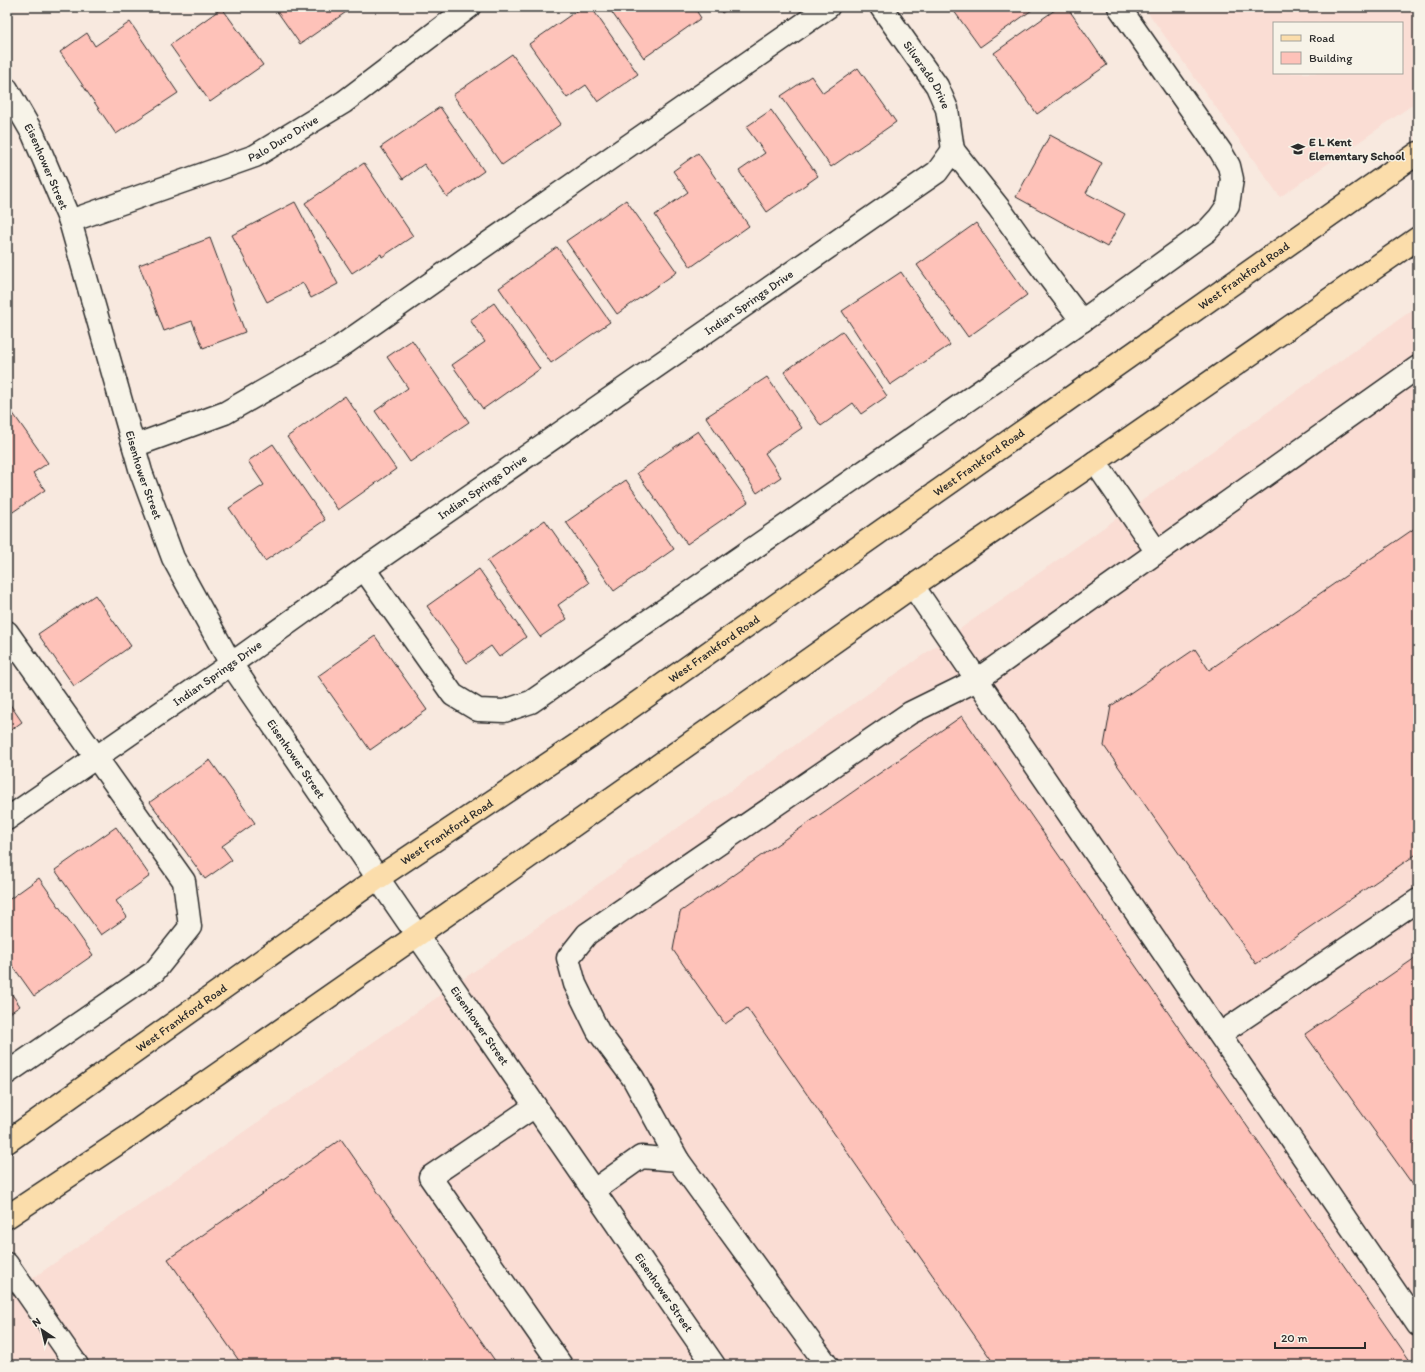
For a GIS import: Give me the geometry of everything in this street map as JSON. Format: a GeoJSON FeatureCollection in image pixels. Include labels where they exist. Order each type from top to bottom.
{"type":"FeatureCollection","features":[{"type":"Feature","properties":{"kind":"main road","name":"West Frankford Road"},"geometry":{"type":"LineString","coordinates":[[7,1142],[378,878],[593,734],[1418,153]]}},
{"type":"Feature","properties":{"kind":"main road"},"geometry":{"type":"LineString","coordinates":[[7,1217],[126,1138],[913,586],[1418,238]]}},
{"type":"Feature","properties":{"kind":"street","name":"Palo Duro Drive"},"geometry":{"type":"LineString","coordinates":[[70,221],[255,156],[344,102],[469,7]]}},
{"type":"Feature","properties":{"kind":"street"},"geometry":{"type":"LineString","coordinates":[[134,446],[225,413],[338,349],[828,7]]}},
{"type":"Feature","properties":{"kind":"street","name":"Silverado Drive"},"geometry":{"type":"LineString","coordinates":[[881,7],[937,86],[948,109],[953,150]]}},
{"type":"Feature","properties":{"kind":"street"},"geometry":{"type":"LineString","coordinates":[[364,569],[453,695],[478,710],[504,711],[531,702],[1082,321],[1207,231],[1228,205],[1232,179],[1228,166],[1221,152],[1119,7]]}},
{"type":"Feature","properties":{"kind":"street","name":"Eisenhower Street"},"geometry":{"type":"LineString","coordinates":[[7,88],[33,134],[70,221],[141,472],[174,558],[231,664],[714,1365]]}},
{"type":"Feature","properties":{"kind":"street"},"geometry":{"type":"LineString","coordinates":[[953,150],[1000,208],[1039,264],[1082,321]]}},
{"type":"Feature","properties":{"kind":"street","name":"Indian Springs Drive"},"geometry":{"type":"LineString","coordinates":[[7,819],[231,664],[364,569],[937,172],[953,150]]}},
{"type":"Feature","properties":{"kind":"street"},"geometry":{"type":"LineString","coordinates":[[827,1365],[678,1160],[633,1078],[598,1031],[575,984],[568,958],[587,934],[910,713],[977,680],[1418,367]]}},
{"type":"Feature","properties":{"kind":"street"},"geometry":{"type":"LineString","coordinates":[[1095,462],[1157,552]]}},
{"type":"Feature","properties":{"kind":"street"},"geometry":{"type":"LineString","coordinates":[[913,586],[1418,1325]]}},
{"type":"Feature","properties":{"kind":"street"},"geometry":{"type":"LineString","coordinates":[[7,632],[184,880],[190,927],[154,972],[7,1072]]}},
{"type":"Feature","properties":{"kind":"street"},"geometry":{"type":"LineString","coordinates":[[1220,1034],[1418,900]]}},
{"type":"Feature","properties":{"kind":"street"},"geometry":{"type":"LineString","coordinates":[[535,1106],[430,1177],[561,1365]]}},
{"type":"Feature","properties":{"kind":"street"},"geometry":{"type":"LineString","coordinates":[[593,1190],[641,1157],[678,1160]]}},
{"type":"Feature","properties":{"kind":"street"},"geometry":{"type":"LineString","coordinates":[[7,1264],[77,1365]]}},
{"type":"Feature","properties":{"kind":"shaded area","name":"E L Kent Elementary School"},"geometry":{"type":"Polygon","coordinates":[[[1144,7],[1418,7],[1418,101],[1280,197],[1144,7]]]}},
{"type":"Feature","properties":{"kind":"shaded area"},"geometry":{"type":"Polygon","coordinates":[[[1418,306],[1418,1365],[7,1365],[7,1296],[405,1020],[1418,306]]]}},
{"type":"Feature","properties":{"kind":"building"},"geometry":{"type":"Polygon","coordinates":[[[274,7],[351,7],[352,8],[300,44],[274,7]]]}},
{"type":"Feature","properties":{"kind":"building"},"geometry":{"type":"Polygon","coordinates":[[[582,7],[591,7],[638,74],[598,102],[586,85],[567,98],[529,44],[582,7]]]}},
{"type":"Feature","properties":{"kind":"building"},"geometry":{"type":"Polygon","coordinates":[[[608,7],[694,7],[701,18],[644,58],[608,7]]]}},
{"type":"Feature","properties":{"kind":"building"},"geometry":{"type":"Polygon","coordinates":[[[717,7],[731,7],[722,13],[717,7]]]}},
{"type":"Feature","properties":{"kind":"building"},"geometry":{"type":"Polygon","coordinates":[[[951,7],[1030,7],[1032,10],[980,47],[951,7]]]}},
{"type":"Feature","properties":{"kind":"building"},"geometry":{"type":"Polygon","coordinates":[[[1059,7],[1067,7],[1107,65],[1037,114],[994,53],[1059,7]]]}},
{"type":"Feature","properties":{"kind":"building"},"geometry":{"type":"Polygon","coordinates":[[[222,8],[263,65],[210,102],[170,45],[222,8]]]}},
{"type":"Feature","properties":{"kind":"building"},"geometry":{"type":"Polygon","coordinates":[[[130,22],[178,93],[116,134],[60,52],[87,33],[95,46],[130,22]]]}},
{"type":"Feature","properties":{"kind":"building"},"geometry":{"type":"Polygon","coordinates":[[[512,54],[561,124],[502,165],[453,95],[512,54]]]}},
{"type":"Feature","properties":{"kind":"building"},"geometry":{"type":"Polygon","coordinates":[[[858,68],[896,122],[831,167],[781,96],[811,76],[823,93],[858,68]]]}},
{"type":"Feature","properties":{"kind":"building"},"geometry":{"type":"Polygon","coordinates":[[[440,107],[484,171],[447,197],[424,164],[403,179],[381,147],[440,107]]]}},
{"type":"Feature","properties":{"kind":"building"},"geometry":{"type":"Polygon","coordinates":[[[771,110],[818,176],[767,212],[739,171],[765,153],[746,127],[771,110]]]}},
{"type":"Feature","properties":{"kind":"building"},"geometry":{"type":"Polygon","coordinates":[[[1050,135],[1102,163],[1086,193],[1125,214],[1107,247],[1016,197],[1050,135]]]}},
{"type":"Feature","properties":{"kind":"building"},"geometry":{"type":"Polygon","coordinates":[[[698,153],[749,226],[691,267],[655,215],[688,192],[673,171],[698,153]]]}},
{"type":"Feature","properties":{"kind":"building"},"geometry":{"type":"Polygon","coordinates":[[[364,163],[413,236],[382,257],[381,254],[352,273],[305,203],[364,163]]]}},
{"type":"Feature","properties":{"kind":"building"},"geometry":{"type":"Polygon","coordinates":[[[626,200],[677,272],[617,314],[566,241],[626,200]]]}},
{"type":"Feature","properties":{"kind":"building"},"geometry":{"type":"Polygon","coordinates":[[[295,202],[338,284],[311,298],[303,283],[267,302],[232,235],[295,202]]]}},
{"type":"Feature","properties":{"kind":"building"},"geometry":{"type":"Polygon","coordinates":[[[976,223],[1027,295],[968,337],[917,265],[976,223]]]}},
{"type":"Feature","properties":{"kind":"building"},"geometry":{"type":"Polygon","coordinates":[[[210,238],[245,332],[203,348],[192,321],[164,331],[139,265],[210,238]]]}},
{"type":"Feature","properties":{"kind":"building"},"geometry":{"type":"Polygon","coordinates":[[[557,247],[610,322],[551,363],[499,288],[557,247]]]}},
{"type":"Feature","properties":{"kind":"building"},"geometry":{"type":"Polygon","coordinates":[[[901,272],[950,345],[890,385],[842,311],[901,272]]]}},
{"type":"Feature","properties":{"kind":"building"},"geometry":{"type":"Polygon","coordinates":[[[494,303],[540,369],[483,409],[452,365],[485,342],[470,320],[494,303]]]}},
{"type":"Feature","properties":{"kind":"building"},"geometry":{"type":"Polygon","coordinates":[[[842,331],[887,396],[861,414],[853,403],[821,426],[784,372],[842,331]]]}},
{"type":"Feature","properties":{"kind":"building"},"geometry":{"type":"Polygon","coordinates":[[[412,340],[469,422],[410,462],[375,411],[408,388],[387,357],[412,340]]]}},
{"type":"Feature","properties":{"kind":"building"},"geometry":{"type":"Polygon","coordinates":[[[767,377],[802,428],[765,453],[781,477],[757,493],[706,417],[767,377]]]}},
{"type":"Feature","properties":{"kind":"building"},"geometry":{"type":"Polygon","coordinates":[[[345,396],[396,469],[338,510],[287,437],[345,396]]]}},
{"type":"Feature","properties":{"kind":"building"},"geometry":{"type":"Polygon","coordinates":[[[12,412],[48,463],[33,473],[45,490],[7,516],[7,416],[12,412]]]}},
{"type":"Feature","properties":{"kind":"building"},"geometry":{"type":"Polygon","coordinates":[[[698,431],[748,502],[687,544],[637,473],[698,431]]]}},
{"type":"Feature","properties":{"kind":"building"},"geometry":{"type":"Polygon","coordinates":[[[273,444],[325,520],[265,561],[229,508],[264,485],[248,461],[273,444]]]}},
{"type":"Feature","properties":{"kind":"building"},"geometry":{"type":"Polygon","coordinates":[[[626,480],[674,549],[614,591],[566,522],[626,480]]]}},
{"type":"Feature","properties":{"kind":"building"},"geometry":{"type":"Polygon","coordinates":[[[545,520],[589,583],[558,605],[567,619],[540,637],[487,561],[545,520]]]}},
{"type":"Feature","properties":{"kind":"building"},"geometry":{"type":"Polygon","coordinates":[[[1418,526],[1418,853],[1256,964],[1104,746],[1111,706],[1195,649],[1209,670],[1418,526]]]}},
{"type":"Feature","properties":{"kind":"building"},"geometry":{"type":"Polygon","coordinates":[[[479,569],[526,637],[499,657],[491,646],[467,663],[427,606],[479,569]]]}},
{"type":"Feature","properties":{"kind":"building"},"geometry":{"type":"Polygon","coordinates":[[[95,595],[131,646],[74,686],[38,634],[95,595]]]}},
{"type":"Feature","properties":{"kind":"building"},"geometry":{"type":"Polygon","coordinates":[[[375,636],[427,710],[370,750],[318,676],[375,636]]]}},
{"type":"Feature","properties":{"kind":"building"},"geometry":{"type":"Polygon","coordinates":[[[7,700],[22,722],[7,733],[7,700]]]}},
{"type":"Feature","properties":{"kind":"building"},"geometry":{"type":"Polygon","coordinates":[[[962,716],[1413,1365],[995,1365],[747,1008],[725,1024],[673,950],[680,912],[962,716]]]}},
{"type":"Feature","properties":{"kind":"building"},"geometry":{"type":"Polygon","coordinates":[[[210,760],[255,823],[222,846],[232,860],[205,879],[150,802],[210,760]]]}},
{"type":"Feature","properties":{"kind":"building"},"geometry":{"type":"Polygon","coordinates":[[[116,827],[150,876],[116,901],[127,917],[101,935],[55,870],[116,827]]]}},
{"type":"Feature","properties":{"kind":"building"},"geometry":{"type":"Polygon","coordinates":[[[39,878],[93,955],[34,996],[7,958],[7,901],[39,878]]]}},
{"type":"Feature","properties":{"kind":"building"},"geometry":{"type":"Polygon","coordinates":[[[1418,956],[1418,1192],[1305,1034],[1418,956]]]}},
{"type":"Feature","properties":{"kind":"building"},"geometry":{"type":"Polygon","coordinates":[[[7,987],[20,1006],[7,1015],[7,987]]]}},
{"type":"Feature","properties":{"kind":"building"},"geometry":{"type":"Polygon","coordinates":[[[341,1139],[498,1365],[242,1365],[168,1259],[341,1139]]]}},
{"type":"Feature","properties":{"kind":"place","name":"E L Kent Elementary School"},"geometry":{"type":"Point","coordinates":[1298,149]}}]}
